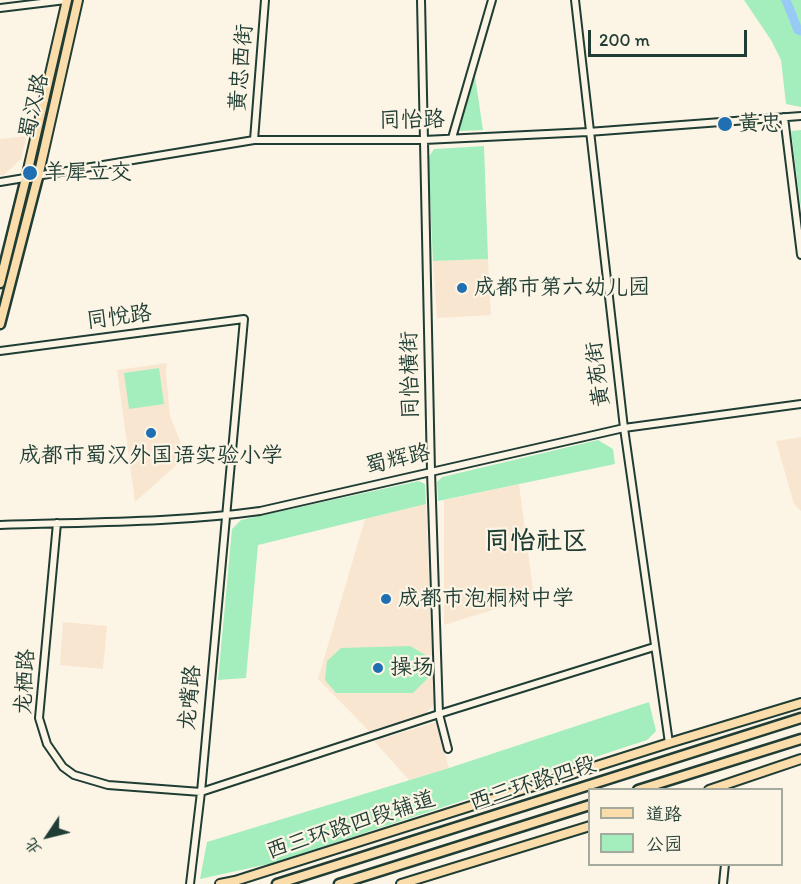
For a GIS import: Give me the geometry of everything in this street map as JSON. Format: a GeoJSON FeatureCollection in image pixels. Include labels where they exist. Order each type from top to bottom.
{"type":"FeatureCollection","features":[{"type":"Feature","properties":{"kind":"highway","name":"蜀汉路"},"geometry":{"type":"LineString","coordinates":[[0,324],[38,177]]}},
{"type":"Feature","properties":{"kind":"highway","name":"蜀汉路"},"geometry":{"type":"LineString","coordinates":[[0,283],[26,178]]}},
{"type":"Feature","properties":{"kind":"highway","name":"西三环路四段"},"geometry":{"type":"LineString","coordinates":[[276,884],[801,718]]}},
{"type":"Feature","properties":{"kind":"highway"},"geometry":{"type":"LineString","coordinates":[[641,788],[801,739]]}},
{"type":"Feature","properties":{"kind":"highway","name":"西三环路四段"},"geometry":{"type":"LineString","coordinates":[[339,884],[588,806]]}},
{"type":"Feature","properties":{"kind":"main road","name":"蜀汉路"},"geometry":{"type":"LineString","coordinates":[[26,178],[66,0]]}},
{"type":"Feature","properties":{"kind":"main road","name":"蜀汉路"},"geometry":{"type":"LineString","coordinates":[[38,177],[78,0]]}},
{"type":"Feature","properties":{"kind":"main road","name":"西三环路四段辅道"},"geometry":{"type":"LineString","coordinates":[[220,884],[801,703]]}},
{"type":"Feature","properties":{"kind":"main road"},"geometry":{"type":"LineString","coordinates":[[712,788],[801,759]]}},
{"type":"Feature","properties":{"kind":"main road"},"geometry":{"type":"LineString","coordinates":[[401,884],[588,827]]}},
{"type":"Feature","properties":{"kind":"street"},"geometry":{"type":"LineString","coordinates":[[0,8],[66,0]]}},
{"type":"Feature","properties":{"kind":"street","name":"黄忠西街"},"geometry":{"type":"LineString","coordinates":[[254,140],[266,0]]}},
{"type":"Feature","properties":{"kind":"street","name":"同怡横街"},"geometry":{"type":"LineString","coordinates":[[421,0],[431,471],[439,714],[448,749]]}},
{"type":"Feature","properties":{"kind":"street"},"geometry":{"type":"LineString","coordinates":[[452,138],[492,0]]}},
{"type":"Feature","properties":{"kind":"street","name":"黄苑街"},"geometry":{"type":"LineString","coordinates":[[575,0],[588,132],[624,428],[669,743]]}},
{"type":"Feature","properties":{"kind":"street","name":"同怡路"},"geometry":{"type":"LineString","coordinates":[[0,182],[254,140],[424,140],[588,132],[801,116]]}},
{"type":"Feature","properties":{"kind":"street"},"geometry":{"type":"LineString","coordinates":[[784,117],[801,255]]}},
{"type":"Feature","properties":{"kind":"street","name":"同悦路"},"geometry":{"type":"LineString","coordinates":[[0,351],[244,319]]}},
{"type":"Feature","properties":{"kind":"street","name":"龙嘴路"},"geometry":{"type":"LineString","coordinates":[[190,884],[201,792],[244,319]]}},
{"type":"Feature","properties":{"kind":"street","name":"蜀辉路"},"geometry":{"type":"LineString","coordinates":[[0,525],[226,516],[260,511],[624,428],[801,404]]}},
{"type":"Feature","properties":{"kind":"street","name":"龙栖路"},"geometry":{"type":"LineString","coordinates":[[57,523],[39,713],[47,744],[63,766],[83,779],[108,785],[201,792]]}},
{"type":"Feature","properties":{"kind":"street"},"geometry":{"type":"LineString","coordinates":[[201,792],[654,647]]}},
{"type":"Feature","properties":{"kind":"street"},"geometry":{"type":"LineString","coordinates":[[723,884],[725,866]]}},
{"type":"Feature","properties":{"kind":"shaded area"},"geometry":{"type":"Polygon","coordinates":[[[27,136],[21,159],[4,175],[0,175],[0,139],[27,136]]]}},
{"type":"Feature","properties":{"kind":"shaded area","name":"成都市第六幼儿园"},"geometry":{"type":"Polygon","coordinates":[[[488,259],[491,315],[437,318],[433,261],[488,259]]]}},
{"type":"Feature","properties":{"kind":"shaded area","name":"成都市蜀汉外国语实验小学"},"geometry":{"type":"Polygon","coordinates":[[[167,363],[170,416],[180,441],[182,453],[180,462],[135,502],[117,370],[167,363]]]}},
{"type":"Feature","properties":{"kind":"shaded area"},"geometry":{"type":"Polygon","coordinates":[[[801,437],[801,511],[794,504],[776,441],[801,437]]]}},
{"type":"Feature","properties":{"kind":"shaded area"},"geometry":{"type":"Polygon","coordinates":[[[519,484],[534,597],[444,625],[444,500],[519,484]]]}},
{"type":"Feature","properties":{"kind":"shaded area","name":"成都市泡桐树中学"},"geometry":{"type":"Polygon","coordinates":[[[426,504],[434,704],[425,714],[369,731],[318,679],[365,519],[426,504]]]}},
{"type":"Feature","properties":{"kind":"shaded area"},"geometry":{"type":"Polygon","coordinates":[[[63,622],[107,626],[103,669],[60,665],[63,622]]]}},
{"type":"Feature","properties":{"kind":"shaded area"},"geometry":{"type":"Polygon","coordinates":[[[436,722],[449,768],[409,780],[374,741],[436,722]]]}},
{"type":"Feature","properties":{"kind":"green space"},"geometry":{"type":"Polygon","coordinates":[[[744,0],[801,0],[801,107],[786,104],[781,60],[771,40],[744,0]]]}},
{"type":"Feature","properties":{"kind":"green space"},"geometry":{"type":"Polygon","coordinates":[[[475,76],[483,130],[459,131],[475,76]]]}},
{"type":"Feature","properties":{"kind":"green space"},"geometry":{"type":"Polygon","coordinates":[[[801,130],[801,209],[791,131],[801,130]]]}},
{"type":"Feature","properties":{"kind":"green space"},"geometry":{"type":"Polygon","coordinates":[[[484,146],[488,259],[433,261],[428,158],[434,149],[484,146]]]}},
{"type":"Feature","properties":{"kind":"green space"},"geometry":{"type":"Polygon","coordinates":[[[159,368],[164,404],[129,409],[124,373],[159,368]]]}},
{"type":"Feature","properties":{"kind":"green space"},"geometry":{"type":"Polygon","coordinates":[[[598,440],[613,449],[615,464],[438,501],[437,482],[442,477],[598,440]]]}},
{"type":"Feature","properties":{"kind":"green space"},"geometry":{"type":"Polygon","coordinates":[[[419,481],[425,484],[426,504],[258,545],[246,678],[218,680],[232,529],[241,520],[419,481]]]}},
{"type":"Feature","properties":{"kind":"green space","name":"操场"},"geometry":{"type":"Polygon","coordinates":[[[410,646],[429,657],[431,675],[413,693],[336,693],[325,680],[327,661],[341,648],[410,646]]]}},
{"type":"Feature","properties":{"kind":"green space"},"geometry":{"type":"Polygon","coordinates":[[[649,702],[656,731],[647,740],[273,863],[200,879],[207,842],[449,768],[649,702]]]}},
{"type":"Feature","properties":{"kind":"waterway"},"geometry":{"type":"LineString","coordinates":[[786,0],[798,30],[801,31]]}},
{"type":"Feature","properties":{"kind":"place","name":"黄忠"},"geometry":{"type":"Point","coordinates":[725,124]}},
{"type":"Feature","properties":{"kind":"place","name":"羊犀立交"},"geometry":{"type":"Point","coordinates":[30,173]}},
{"type":"Feature","properties":{"kind":"place","name":"成都市第六幼儿园"},"geometry":{"type":"Point","coordinates":[462,288]}},
{"type":"Feature","properties":{"kind":"place","name":"成都市蜀汉外国语实验小学"},"geometry":{"type":"Point","coordinates":[151,433]}},
{"type":"Feature","properties":{"kind":"place","name":"成都市泡桐树中学"},"geometry":{"type":"Point","coordinates":[386,599]}},
{"type":"Feature","properties":{"kind":"place","name":"操场"},"geometry":{"type":"Point","coordinates":[378,668]}},
{"type":"Feature","properties":{"kind":"district","name":"同怡社区"},"geometry":{"type":"Point","coordinates":[536,542]}}]}
